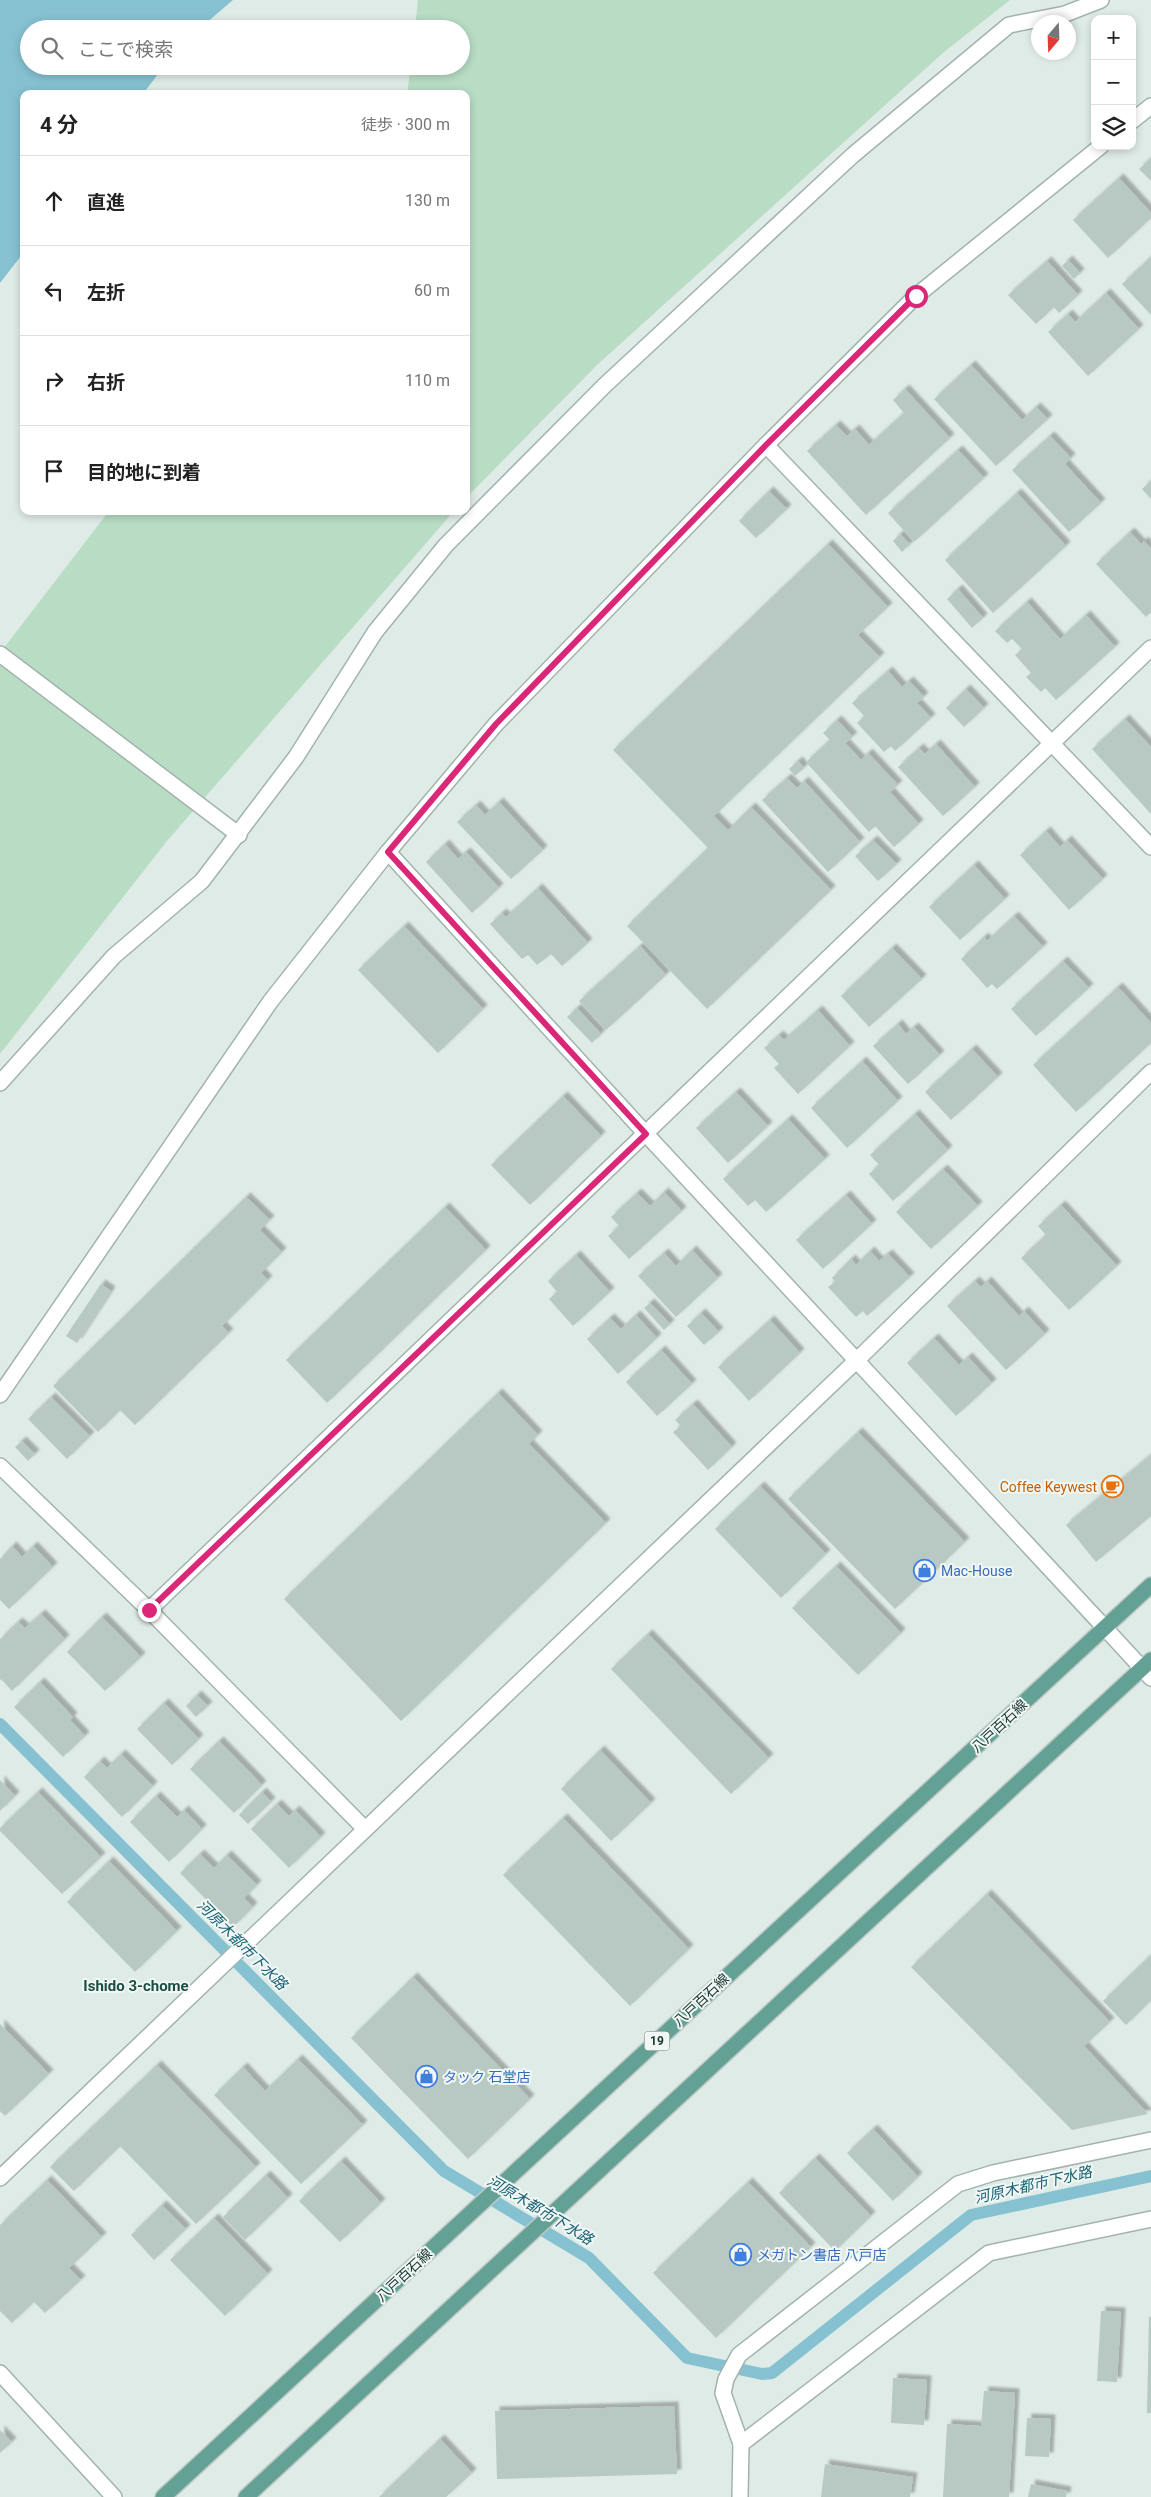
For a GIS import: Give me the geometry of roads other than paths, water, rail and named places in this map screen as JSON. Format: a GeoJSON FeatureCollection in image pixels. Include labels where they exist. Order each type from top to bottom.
{"type":"FeatureCollection","features":[{"type":"Feature","properties":{"kind":"main road","name":"八戸百石線"},"geometry":{"type":"LineString","coordinates":[[163,2497],[1151,1585]]}},
{"type":"Feature","properties":{"kind":"main road"},"geometry":{"type":"LineString","coordinates":[[246,2497],[1148,1668]]}},
{"type":"Feature","properties":{"kind":"street"},"geometry":{"type":"LineString","coordinates":[[0,1083],[114,956],[202,881],[296,757],[375,632],[446,545],[605,385],[853,155],[1009,24],[1065,14],[1101,0]]}},
{"type":"Feature","properties":{"kind":"street"},"geometry":{"type":"LineString","coordinates":[[1136,118],[1151,106]]}},
{"type":"Feature","properties":{"kind":"street"},"geometry":{"type":"LineString","coordinates":[[0,1395],[270,1002],[388,852],[496,724],[766,445],[916,296],[1096,150]]}},
{"type":"Feature","properties":{"kind":"street"},"geometry":{"type":"LineString","coordinates":[[766,445],[1052,742],[1151,848]]}},
{"type":"Feature","properties":{"kind":"street"},"geometry":{"type":"LineString","coordinates":[[149,1610],[1151,648]]}},
{"type":"Feature","properties":{"kind":"street"},"geometry":{"type":"LineString","coordinates":[[0,654],[239,834]]}},
{"type":"Feature","properties":{"kind":"street"},"geometry":{"type":"LineString","coordinates":[[388,852],[856,1361],[1105,1628],[1148,1668]]}},
{"type":"Feature","properties":{"kind":"street"},"geometry":{"type":"LineString","coordinates":[[0,2178],[856,1361],[1151,1072]]}},
{"type":"Feature","properties":{"kind":"street"},"geometry":{"type":"LineString","coordinates":[[0,1466],[149,1610],[365,1829]]}},
{"type":"Feature","properties":{"kind":"street"},"geometry":{"type":"LineString","coordinates":[[740,2497],[741,2444],[724,2392],[726,2379],[739,2355],[958,2184],[993,2173],[1151,2140]]}},
{"type":"Feature","properties":{"kind":"street"},"geometry":{"type":"LineString","coordinates":[[741,2444],[989,2253],[1151,2219]]}},
{"type":"Feature","properties":{"kind":"street"},"geometry":{"type":"LineString","coordinates":[[0,2374],[114,2497]]}},
{"type":"Feature","properties":{"kind":"water"},"geometry":{"type":"Polygon","coordinates":[[[0,0],[233,0],[210,20],[20,20],[20,75],[157,75],[146,90],[20,90],[20,257],[0,283],[0,0]]]}},
{"type":"Feature","properties":{"kind":"waterway","name":"河原木都市下水路"},"geometry":{"type":"LineString","coordinates":[[0,1724],[444,2171],[589,2258],[687,2358],[762,2374],[772,2373],[971,2215],[1151,2176]]}},
{"type":"Feature","properties":{"kind":"place","name":"Coffee Keywest"},"geometry":{"type":"Point","coordinates":[1113,1487]}},
{"type":"Feature","properties":{"kind":"place","name":"Mac-House"},"geometry":{"type":"Point","coordinates":[925,1571]}},
{"type":"Feature","properties":{"kind":"place","name":"タック 石堂店"},"geometry":{"type":"Point","coordinates":[427,2077]}},
{"type":"Feature","properties":{"kind":"place","name":"メガトン書店 八戸店"},"geometry":{"type":"Point","coordinates":[741,2255]}},
{"type":"Feature","properties":{"kind":"district","name":"Ishido 3-chome"},"geometry":{"type":"Point","coordinates":[136,1986]}}]}
